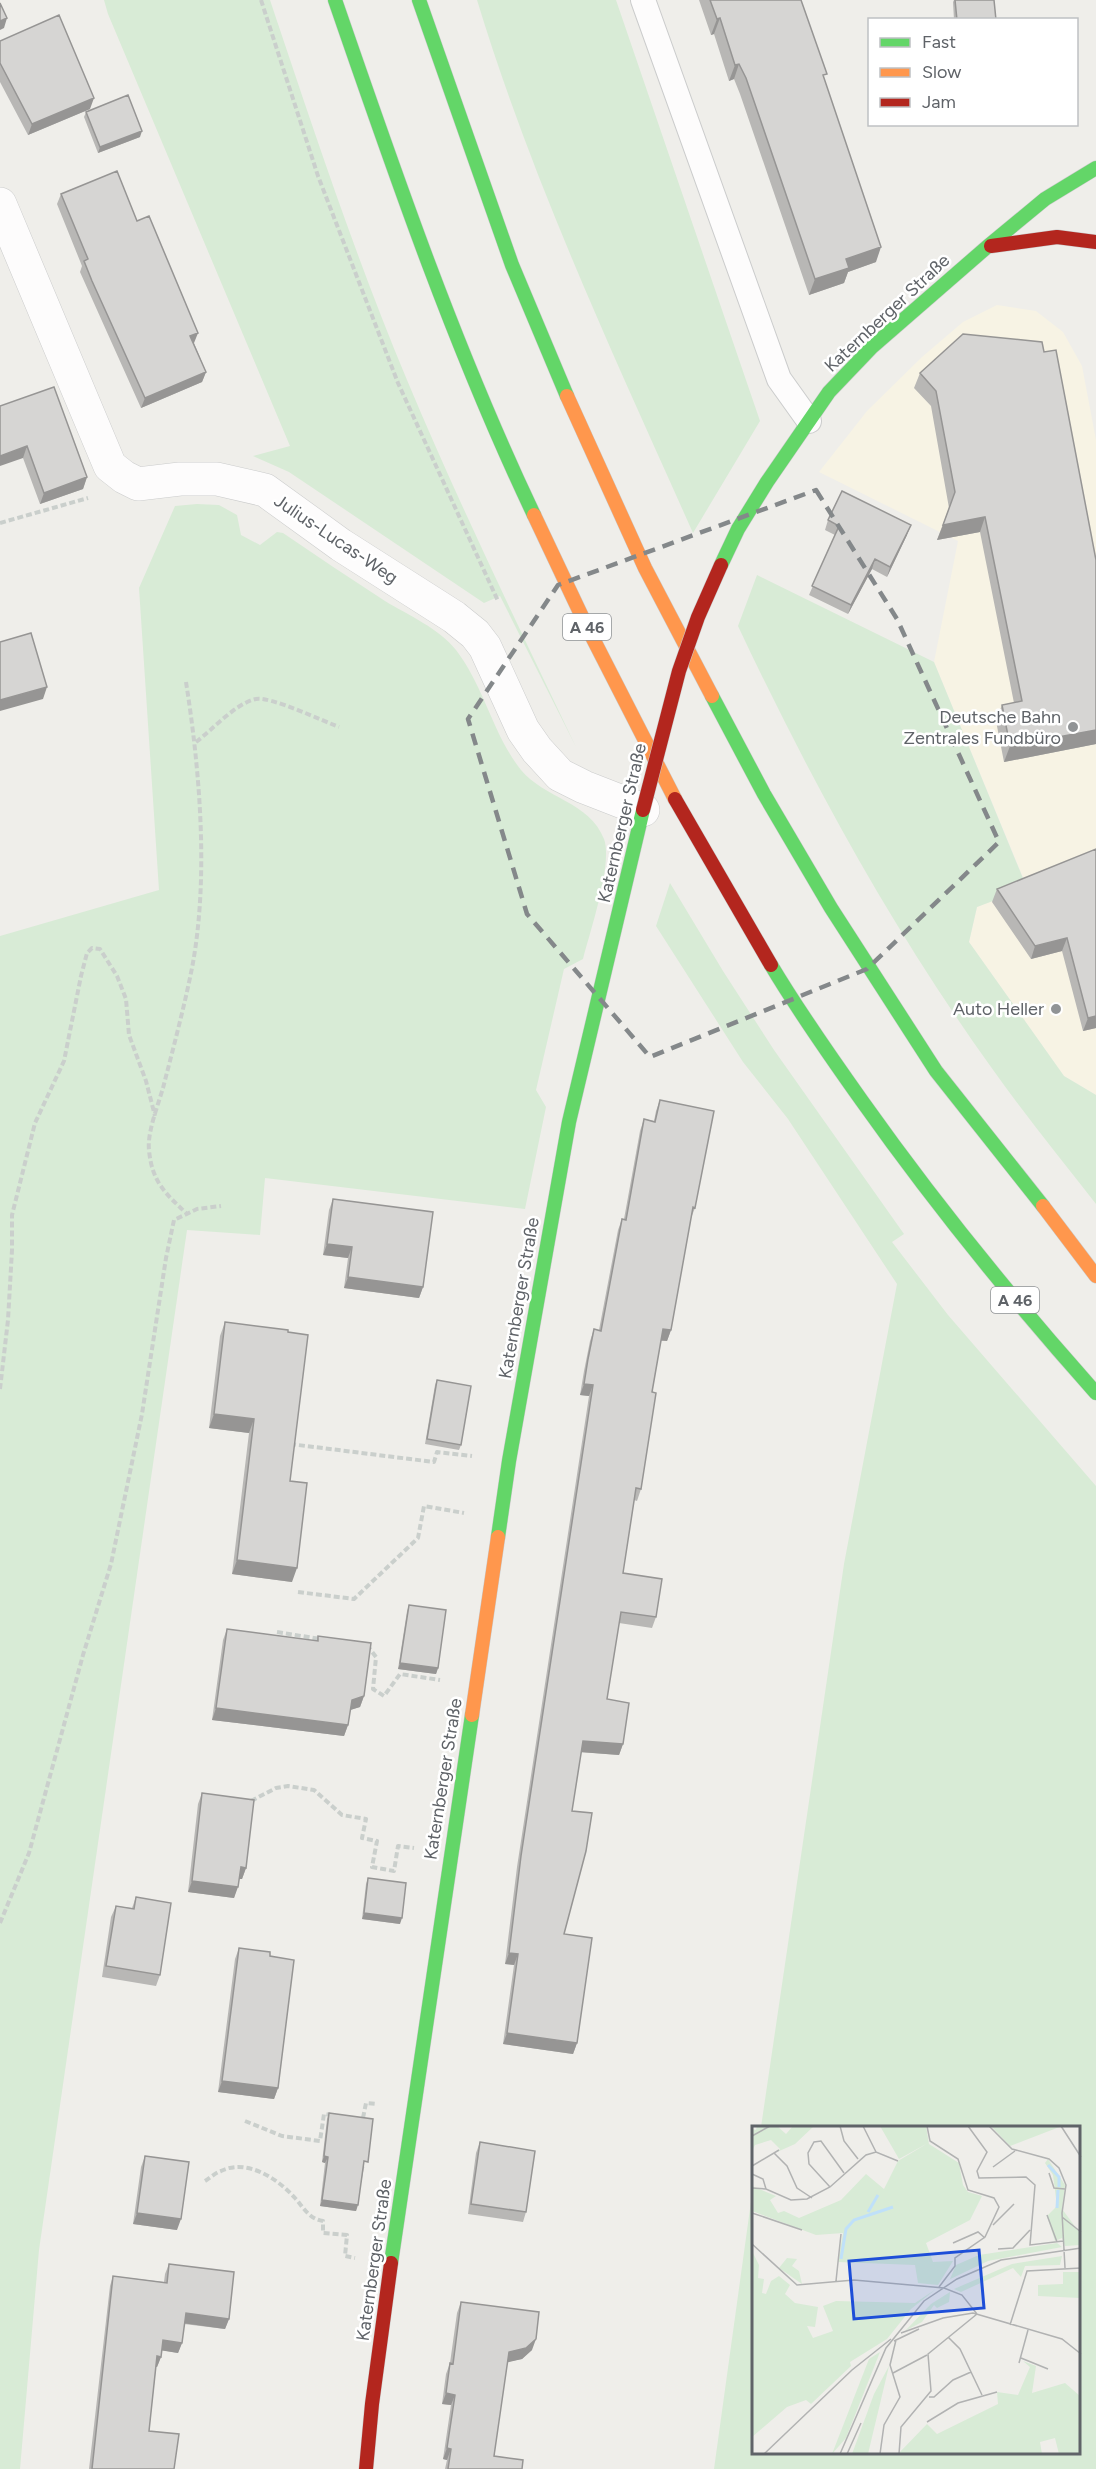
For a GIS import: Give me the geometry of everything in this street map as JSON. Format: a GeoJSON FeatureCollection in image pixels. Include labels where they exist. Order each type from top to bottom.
{"type":"FeatureCollection","features":[{"type":"Feature","properties":{"kind":"main road","name":"A 46"},"geometry":{"type":"LineString","coordinates":[[335,0],[404,202],[513,471],[585,624],[692,831],[796,1010],[937,1205],[1028,1317],[1096,1394]]}},
{"type":"Feature","properties":{"kind":"main road"},"geometry":{"type":"LineString","coordinates":[[419,0],[512,265],[577,420],[645,568],[764,794],[831,908],[936,1071],[1003,1153],[1096,1276]]}},
{"type":"Feature","properties":{"kind":"main road","name":"Katernberger Straße"},"geometry":{"type":"LineString","coordinates":[[366,2469],[372,2404],[391,2263],[450,1853],[509,1461],[543,1261],[569,1122],[643,810],[679,671],[698,617],[738,529],[829,392],[872,347],[987,247],[1046,199],[1096,168]]}},
{"type":"Feature","properties":{"kind":"main road","name":"Katernberger Straße"},"geometry":{"type":"LineString","coordinates":[[987,247],[1032,238],[1066,236],[1096,242]]}},
{"type":"Feature","properties":{"kind":"street"},"geometry":{"type":"LineString","coordinates":[[0,204],[110,466],[124,477],[138,483]]}},
{"type":"Feature","properties":{"kind":"street","name":"Julius-Lucas-Weg"},"geometry":{"type":"LineString","coordinates":[[138,483],[180,478],[217,479],[265,490],[476,634],[485,647],[516,717],[537,750],[560,775],[584,788],[643,810]]}},
{"type":"Feature","properties":{"kind":"lane"},"geometry":{"type":"LineString","coordinates":[[643,0],[779,379],[809,421]]}},
{"type":"Feature","properties":{"kind":"path"},"geometry":{"type":"LineString","coordinates":[[261,0],[318,176],[398,383],[500,605]]}},
{"type":"Feature","properties":{"kind":"path"},"geometry":{"type":"LineString","coordinates":[[0,523],[138,483]]}},
{"type":"Feature","properties":{"kind":"path"},"geometry":{"type":"LineString","coordinates":[[186,682],[196,742],[200,875],[197,925],[192,967],[148,1147],[156,1183],[187,1215]]}},
{"type":"Feature","properties":{"kind":"path"},"geometry":{"type":"LineString","coordinates":[[196,742],[240,705],[257,698],[282,705],[339,728]]}},
{"type":"Feature","properties":{"kind":"path"},"geometry":{"type":"LineString","coordinates":[[0,1389],[8,1320],[12,1215],[35,1123],[64,1061],[81,976],[87,953],[92,948],[100,949],[117,976],[126,999],[129,1035],[146,1082],[155,1116]]}},
{"type":"Feature","properties":{"kind":"path"},"geometry":{"type":"LineString","coordinates":[[0,1923],[29,1853],[83,1655],[111,1564],[142,1414],[174,1220],[197,1209],[221,1206]]}},
{"type":"Feature","properties":{"kind":"path"},"geometry":{"type":"LineString","coordinates":[[281,1443],[434,1462],[437,1452]]}},
{"type":"Feature","properties":{"kind":"path"},"geometry":{"type":"LineString","coordinates":[[298,1592],[354,1599],[418,1538],[424,1506]]}},
{"type":"Feature","properties":{"kind":"path"},"geometry":{"type":"LineString","coordinates":[[277,1632],[323,1639]]}},
{"type":"Feature","properties":{"kind":"path"},"geometry":{"type":"LineString","coordinates":[[357,1644],[368,1646],[376,1657],[373,1689],[384,1696],[400,1674],[476,1685]]}},
{"type":"Feature","properties":{"kind":"path"},"geometry":{"type":"LineString","coordinates":[[251,1801],[276,1788],[288,1786],[314,1790],[342,1815],[366,1819],[362,1838],[378,1841],[372,1866],[394,1871],[398,1846],[450,1853]]}},
{"type":"Feature","properties":{"kind":"path"},"geometry":{"type":"LineString","coordinates":[[354,2117],[364,2119],[366,2103],[413,2109]]}},
{"type":"Feature","properties":{"kind":"path"},"geometry":{"type":"LineString","coordinates":[[245,2121],[282,2136],[320,2141],[324,2114],[334,2115]]}},
{"type":"Feature","properties":{"kind":"path"},"geometry":{"type":"LineString","coordinates":[[205,2181],[221,2170],[234,2168],[266,2175],[291,2194],[311,2217],[323,2221],[322,2233],[347,2235],[345,2256],[391,2263]]}},
{"type":"Feature","properties":{"kind":"highlighted area"},"geometry":{"type":"Polygon","coordinates":[[[816,490],[897,619],[999,842],[867,969],[650,1057],[527,914],[468,719],[558,585],[816,490]]]}},
{"type":"Feature","properties":{"kind":"shaded area"},"geometry":{"type":"Polygon","coordinates":[[[997,305],[1036,311],[1063,332],[1082,366],[1096,440],[1096,1095],[1064,1076],[969,942],[977,907],[1027,887],[934,662],[958,541],[819,472],[867,411],[922,357],[963,322],[997,305]]]}},
{"type":"Feature","properties":{"kind":"green space"},"geometry":{"type":"Polygon","coordinates":[[[104,0],[270,0],[352,239],[407,380],[468,518],[576,747],[500,596],[484,603],[289,472],[253,456],[290,446],[104,0]]]}},
{"type":"Feature","properties":{"kind":"green space"},"geometry":{"type":"Polygon","coordinates":[[[477,0],[616,0],[760,421],[693,533],[605,336],[549,203],[499,69],[477,0]]]}},
{"type":"Feature","properties":{"kind":"green space"},"geometry":{"type":"Polygon","coordinates":[[[219,505],[237,515],[241,535],[260,545],[277,532],[283,533],[449,642],[466,664],[511,756],[531,779],[578,808],[597,827],[604,839],[606,864],[600,898],[583,959],[564,969],[536,1090],[546,1107],[525,1209],[265,1178],[260,1235],[187,1230],[39,2250],[20,2469],[0,2469],[0,936],[159,890],[139,588],[175,506],[219,505]]]}},
{"type":"Feature","properties":{"kind":"green space"},"geometry":{"type":"Polygon","coordinates":[[[757,575],[934,662],[1027,888],[977,907],[969,942],[1064,1076],[1096,1095],[1096,1204],[1016,1102],[955,1015],[854,852],[794,740],[738,626],[757,575]]]}},
{"type":"Feature","properties":{"kind":"green space"},"geometry":{"type":"Polygon","coordinates":[[[670,883],[774,1050],[904,1234],[892,1242],[948,1315],[1096,1486],[1096,2469],[714,2469],[752,2194],[752,2454],[1081,2454],[1081,2126],[761,2126],[844,1564],[897,1284],[788,1119],[743,1062],[656,926],[670,883]]]}},
{"type":"Feature","properties":{"kind":"building"},"geometry":{"type":"Polygon","coordinates":[[[710,0],[801,0],[827,74],[823,75],[881,247],[846,259],[849,268],[815,279],[746,78],[739,64],[735,65],[720,18],[717,19],[710,0]]]}},
{"type":"Feature","properties":{"kind":"building"},"geometry":{"type":"Polygon","coordinates":[[[955,0],[994,0],[996,18],[957,18],[955,0]]]}},
{"type":"Feature","properties":{"kind":"building"},"geometry":{"type":"Polygon","coordinates":[[[0,3],[7,18],[0,21],[0,3]]]}},
{"type":"Feature","properties":{"kind":"building"},"geometry":{"type":"Polygon","coordinates":[[[59,15],[94,98],[32,124],[0,63],[0,41],[59,15]]]}},
{"type":"Feature","properties":{"kind":"building"},"geometry":{"type":"Polygon","coordinates":[[[128,95],[142,131],[100,147],[86,112],[128,95]]]}},
{"type":"Feature","properties":{"kind":"building"},"geometry":{"type":"Polygon","coordinates":[[[117,171],[137,221],[149,216],[198,333],[190,336],[206,372],[145,398],[92,281],[84,261],[88,259],[61,194],[117,171]]]}},
{"type":"Feature","properties":{"kind":"building"},"geometry":{"type":"Polygon","coordinates":[[[963,334],[1042,342],[1044,352],[1056,350],[1096,560],[1096,730],[1010,746],[1002,705],[1022,701],[985,517],[943,525],[955,492],[936,391],[920,373],[963,334]]]}},
{"type":"Feature","properties":{"kind":"building"},"geometry":{"type":"Polygon","coordinates":[[[54,387],[87,477],[44,493],[27,446],[0,456],[0,406],[54,387]]]}},
{"type":"Feature","properties":{"kind":"building"},"geometry":{"type":"Polygon","coordinates":[[[842,491],[911,525],[890,567],[875,559],[851,605],[812,586],[839,526],[828,520],[842,491]]]}},
{"type":"Feature","properties":{"kind":"building"},"geometry":{"type":"Polygon","coordinates":[[[31,633],[47,687],[0,700],[0,642],[31,633]]]}},
{"type":"Feature","properties":{"kind":"building"},"geometry":{"type":"Polygon","coordinates":[[[1096,849],[1096,1016],[1088,1018],[1067,938],[1035,946],[997,889],[1096,849]]]}},
{"type":"Feature","properties":{"kind":"building"},"geometry":{"type":"Polygon","coordinates":[[[660,1100],[714,1111],[695,1208],[693,1207],[671,1330],[663,1329],[652,1392],[656,1393],[641,1489],[636,1488],[623,1573],[662,1579],[656,1617],[621,1612],[607,1699],[629,1703],[623,1744],[583,1741],[572,1811],[592,1813],[586,1851],[564,1934],[592,1938],[577,2043],[507,2033],[518,1954],[509,1953],[521,1856],[593,1385],[584,1384],[588,1359],[594,1329],[601,1331],[622,1219],[626,1220],[644,1119],[655,1122],[660,1100]]]}},
{"type":"Feature","properties":{"kind":"building"},"geometry":{"type":"Polygon","coordinates":[[[333,1199],[433,1212],[423,1287],[348,1277],[352,1247],[327,1244],[333,1199]]]}},
{"type":"Feature","properties":{"kind":"building"},"geometry":{"type":"Polygon","coordinates":[[[225,1322],[288,1330],[288,1332],[308,1335],[290,1481],[307,1483],[297,1568],[237,1560],[254,1419],[214,1414],[225,1322]]]}},
{"type":"Feature","properties":{"kind":"building"},"geometry":{"type":"Polygon","coordinates":[[[437,1380],[471,1386],[461,1445],[427,1439],[437,1380]]]}},
{"type":"Feature","properties":{"kind":"building"},"geometry":{"type":"Polygon","coordinates":[[[409,1605],[446,1610],[438,1668],[400,1663],[409,1605]]]}},
{"type":"Feature","properties":{"kind":"building"},"geometry":{"type":"Polygon","coordinates":[[[227,1629],[318,1641],[318,1636],[371,1643],[364,1696],[352,1700],[348,1725],[216,1708],[227,1629]]]}},
{"type":"Feature","properties":{"kind":"building"},"geometry":{"type":"Polygon","coordinates":[[[202,1793],[254,1800],[246,1868],[241,1867],[238,1887],[192,1881],[202,1793]]]}},
{"type":"Feature","properties":{"kind":"building"},"geometry":{"type":"Polygon","coordinates":[[[368,1878],[406,1883],[402,1918],[364,1913],[368,1878]]]}},
{"type":"Feature","properties":{"kind":"building"},"geometry":{"type":"Polygon","coordinates":[[[136,1897],[171,1903],[160,1975],[106,1966],[116,1906],[134,1909],[136,1897]]]}},
{"type":"Feature","properties":{"kind":"building"},"geometry":{"type":"Polygon","coordinates":[[[239,1948],[270,1952],[270,1956],[294,1960],[278,2088],[222,2081],[239,1948]]]}},
{"type":"Feature","properties":{"kind":"building"},"geometry":{"type":"Polygon","coordinates":[[[329,2113],[373,2119],[368,2162],[364,2161],[358,2205],[322,2200],[328,2157],[324,2156],[329,2113]]]}},
{"type":"Feature","properties":{"kind":"building"},"geometry":{"type":"Polygon","coordinates":[[[480,2142],[535,2151],[526,2212],[471,2204],[480,2142]]]}},
{"type":"Feature","properties":{"kind":"building"},"geometry":{"type":"Polygon","coordinates":[[[145,2156],[189,2162],[181,2219],[137,2213],[145,2156]]]}},
{"type":"Feature","properties":{"kind":"building"},"geometry":{"type":"Polygon","coordinates":[[[169,2264],[234,2272],[229,2319],[186,2313],[182,2343],[163,2340],[161,2357],[157,2356],[149,2431],[179,2434],[174,2469],[92,2469],[113,2276],[167,2283],[169,2264]]]}},
{"type":"Feature","properties":{"kind":"building"},"geometry":{"type":"Polygon","coordinates":[[[461,2302],[539,2312],[536,2339],[526,2348],[509,2352],[494,2456],[523,2460],[522,2469],[448,2469],[451,2449],[447,2448],[455,2395],[446,2393],[450,2363],[453,2364],[461,2302]]]}},
{"type":"Feature","properties":{"kind":"traffic: fast"},"geometry":{"type":"LineString","coordinates":[[335,0],[452,325],[534,515]]}},
{"type":"Feature","properties":{"kind":"traffic: fast"},"geometry":{"type":"LineString","coordinates":[[419,0],[512,265],[567,396]]}},
{"type":"Feature","properties":{"kind":"traffic: fast"},"geometry":{"type":"LineString","coordinates":[[721,565],[738,529],[767,482],[829,392],[872,347],[987,247],[1045,199],[1096,168]]}},
{"type":"Feature","properties":{"kind":"traffic: fast"},"geometry":{"type":"LineString","coordinates":[[712,696],[764,794],[831,908],[936,1071],[1043,1206]]}},
{"type":"Feature","properties":{"kind":"traffic: fast"},"geometry":{"type":"LineString","coordinates":[[498,1537],[509,1461],[569,1122],[643,810]]}},
{"type":"Feature","properties":{"kind":"traffic: fast"},"geometry":{"type":"LineString","coordinates":[[771,965],[827,1051],[946,1214],[1034,1322],[1096,1393]]}},
{"type":"Feature","properties":{"kind":"traffic: fast"},"geometry":{"type":"LineString","coordinates":[[391,2263],[472,1715]]}},
{"type":"Feature","properties":{"kind":"traffic: slow"},"geometry":{"type":"LineString","coordinates":[[567,396],[645,568],[712,696]]}},
{"type":"Feature","properties":{"kind":"traffic: slow"},"geometry":{"type":"LineString","coordinates":[[534,515],[585,623],[675,799]]}},
{"type":"Feature","properties":{"kind":"traffic: slow"},"geometry":{"type":"LineString","coordinates":[[1043,1206],[1096,1276]]}},
{"type":"Feature","properties":{"kind":"traffic: slow"},"geometry":{"type":"LineString","coordinates":[[472,1715],[498,1537]]}},
{"type":"Feature","properties":{"kind":"traffic: jam"},"geometry":{"type":"LineString","coordinates":[[991,246],[1057,237],[1096,242]]}},
{"type":"Feature","properties":{"kind":"traffic: jam"},"geometry":{"type":"LineString","coordinates":[[643,810],[679,671],[698,617],[721,565]]}},
{"type":"Feature","properties":{"kind":"traffic: jam"},"geometry":{"type":"LineString","coordinates":[[675,799],[771,965]]}},
{"type":"Feature","properties":{"kind":"traffic: jam"},"geometry":{"type":"LineString","coordinates":[[366,2469],[372,2404],[391,2263]]}},
{"type":"Feature","properties":{"kind":"place","name":"Deutsche Bahn Zentrales Fundbüro"},"geometry":{"type":"Point","coordinates":[1073,727]}},
{"type":"Feature","properties":{"kind":"place","name":"Auto Heller"},"geometry":{"type":"Point","coordinates":[1056,1009]}}]}
